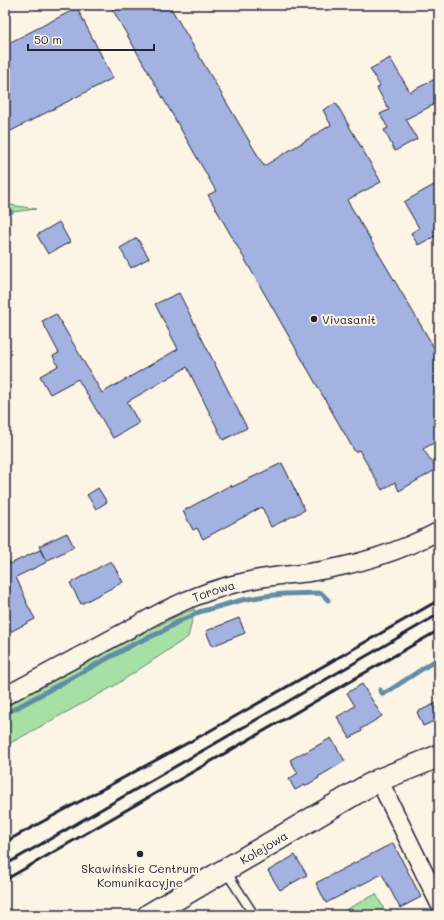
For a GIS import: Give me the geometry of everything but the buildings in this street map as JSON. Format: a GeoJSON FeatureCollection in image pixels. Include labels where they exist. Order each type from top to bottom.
{"type":"FeatureCollection","features":[{"type":"Feature","properties":{"kind":"street","name":"Torowa"},"geometry":{"type":"LineString","coordinates":[[5,696],[163,611],[207,592],[253,579],[344,566],[372,559],[401,549],[439,531]]}},
{"type":"Feature","properties":{"kind":"street","name":"Kolejowa"},"geometry":{"type":"LineString","coordinates":[[149,915],[379,780],[439,756]]}},
{"type":"Feature","properties":{"kind":"street"},"geometry":{"type":"LineString","coordinates":[[379,780],[439,903]]}},
{"type":"Feature","properties":{"kind":"lane"},"geometry":{"type":"LineString","coordinates":[[224,870],[254,915]]}},
{"type":"Feature","properties":{"kind":"green space"},"geometry":{"type":"Polygon","coordinates":[[[5,204],[36,209],[5,213],[5,204]]]}},
{"type":"Feature","properties":{"kind":"green space"},"geometry":{"type":"Polygon","coordinates":[[[195,609],[188,637],[114,686],[5,746],[5,707],[122,644],[181,614],[195,609]]]}},
{"type":"Feature","properties":{"kind":"green space"},"geometry":{"type":"Polygon","coordinates":[[[376,894],[387,915],[336,915],[376,894]]]}},
{"type":"Feature","properties":{"kind":"waterway"},"geometry":{"type":"LineString","coordinates":[[5,212],[11,212]]}},
{"type":"Feature","properties":{"kind":"waterway"},"geometry":{"type":"LineString","coordinates":[[5,714],[134,644],[199,612],[242,600],[284,594],[321,593],[328,600]]}},
{"type":"Feature","properties":{"kind":"waterway"},"geometry":{"type":"LineString","coordinates":[[380,690],[383,694],[439,658]]}},
{"type":"Feature","properties":{"kind":"railway"},"geometry":{"type":"LineString","coordinates":[[5,842],[206,733],[439,600]]}},
{"type":"Feature","properties":{"kind":"railway"},"geometry":{"type":"LineString","coordinates":[[5,865],[439,614]]}},
{"type":"Feature","properties":{"kind":"railway"},"geometry":{"type":"LineString","coordinates":[[5,880],[439,630]]}},
{"type":"Feature","properties":{"kind":"place","name":"Vivasanit"},"geometry":{"type":"Point","coordinates":[314,319]}},
{"type":"Feature","properties":{"kind":"place","name":"Skawińskie Centrum Komunikacyjne"},"geometry":{"type":"Point","coordinates":[140,854]}}]}
